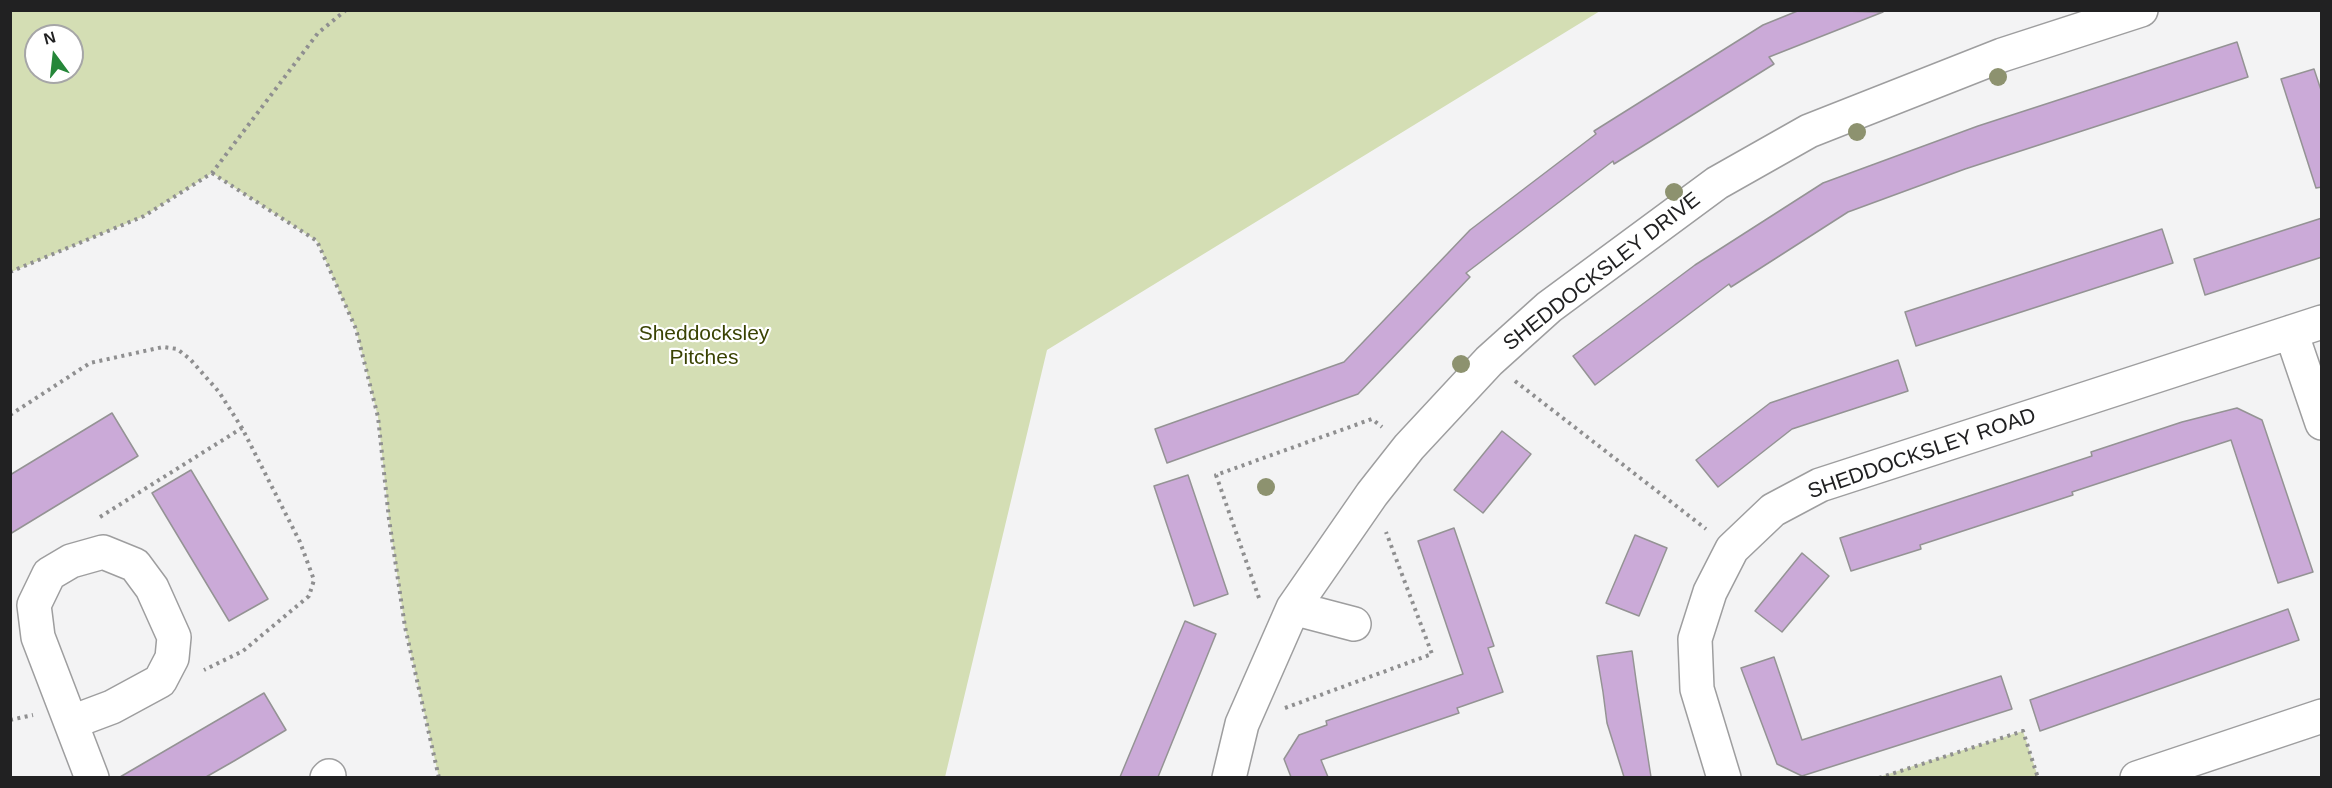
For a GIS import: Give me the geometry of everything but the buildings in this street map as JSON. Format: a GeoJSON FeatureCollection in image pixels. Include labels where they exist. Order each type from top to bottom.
{"type":"FeatureCollection","features":[{"type":"Feature","properties":{"kind":"street","name":"SHEDDOCKSLEY DRIVE"},"geometry":{"type":"LineString","coordinates":[[1229,777],[1242,724],[1293,608],[1372,494],[1409,447],[1489,361],[1549,307],[1717,183],[1809,131],[2002,55],[2141,10]]}},
{"type":"Feature","properties":{"kind":"street"},"geometry":{"type":"LineString","coordinates":[[2306,327],[2322,423]]}},
{"type":"Feature","properties":{"kind":"street","name":"SHEDDOCKSLEY ROAD"},"geometry":{"type":"LineString","coordinates":[[1724,777],[1697,689],[1695,639],[1710,592],[1732,549],[1773,510],[1820,485],[2306,327]]}},
{"type":"Feature","properties":{"kind":"street"},"geometry":{"type":"LineString","coordinates":[[72,722],[112,707],[160,681],[172,658],[174,637],[153,588],[135,565],[103,552],[71,561],[49,574],[34,605],[38,637],[92,777]]}},
{"type":"Feature","properties":{"kind":"street"},"geometry":{"type":"LineString","coordinates":[[1293,608],[1354,624]]}},
{"type":"Feature","properties":{"kind":"street"},"geometry":{"type":"LineString","coordinates":[[2137,777],[2322,716]]}},
{"type":"Feature","properties":{"kind":"path"},"geometry":{"type":"LineString","coordinates":[[10,273],[144,216],[212,173],[318,33],[346,10]]}},
{"type":"Feature","properties":{"kind":"path"},"geometry":{"type":"LineString","coordinates":[[212,173],[317,241],[356,329],[378,417],[388,519],[405,627],[440,777]]}},
{"type":"Feature","properties":{"kind":"path"},"geometry":{"type":"LineString","coordinates":[[10,415],[90,363],[163,347],[177,350],[190,359],[219,392],[242,428],[295,531],[314,580],[309,596],[243,651],[203,670],[160,681]]}},
{"type":"Feature","properties":{"kind":"path"},"geometry":{"type":"LineString","coordinates":[[1489,361],[1732,549]]}},
{"type":"Feature","properties":{"kind":"path"},"geometry":{"type":"LineString","coordinates":[[1293,608],[1259,598],[1216,475],[1372,419],[1409,447]]}},
{"type":"Feature","properties":{"kind":"path"},"geometry":{"type":"LineString","coordinates":[[91,524],[242,428]]}},
{"type":"Feature","properties":{"kind":"path"},"geometry":{"type":"LineString","coordinates":[[1879,777],[2023,730],[2038,777]]}},
{"type":"Feature","properties":{"kind":"green space","name":"Sheddocksley Pitches"},"geometry":{"type":"Polygon","coordinates":[[[11,10],[1600,10],[1047,350],[945,777],[439,778],[405,627],[389,519],[378,417],[356,329],[317,241],[212,173],[144,216],[11,272],[11,10]]]}},
{"type":"Feature","properties":{"kind":"green space"},"geometry":{"type":"Polygon","coordinates":[[[2023,731],[2038,777],[1879,777],[2023,731]]]}}]}
